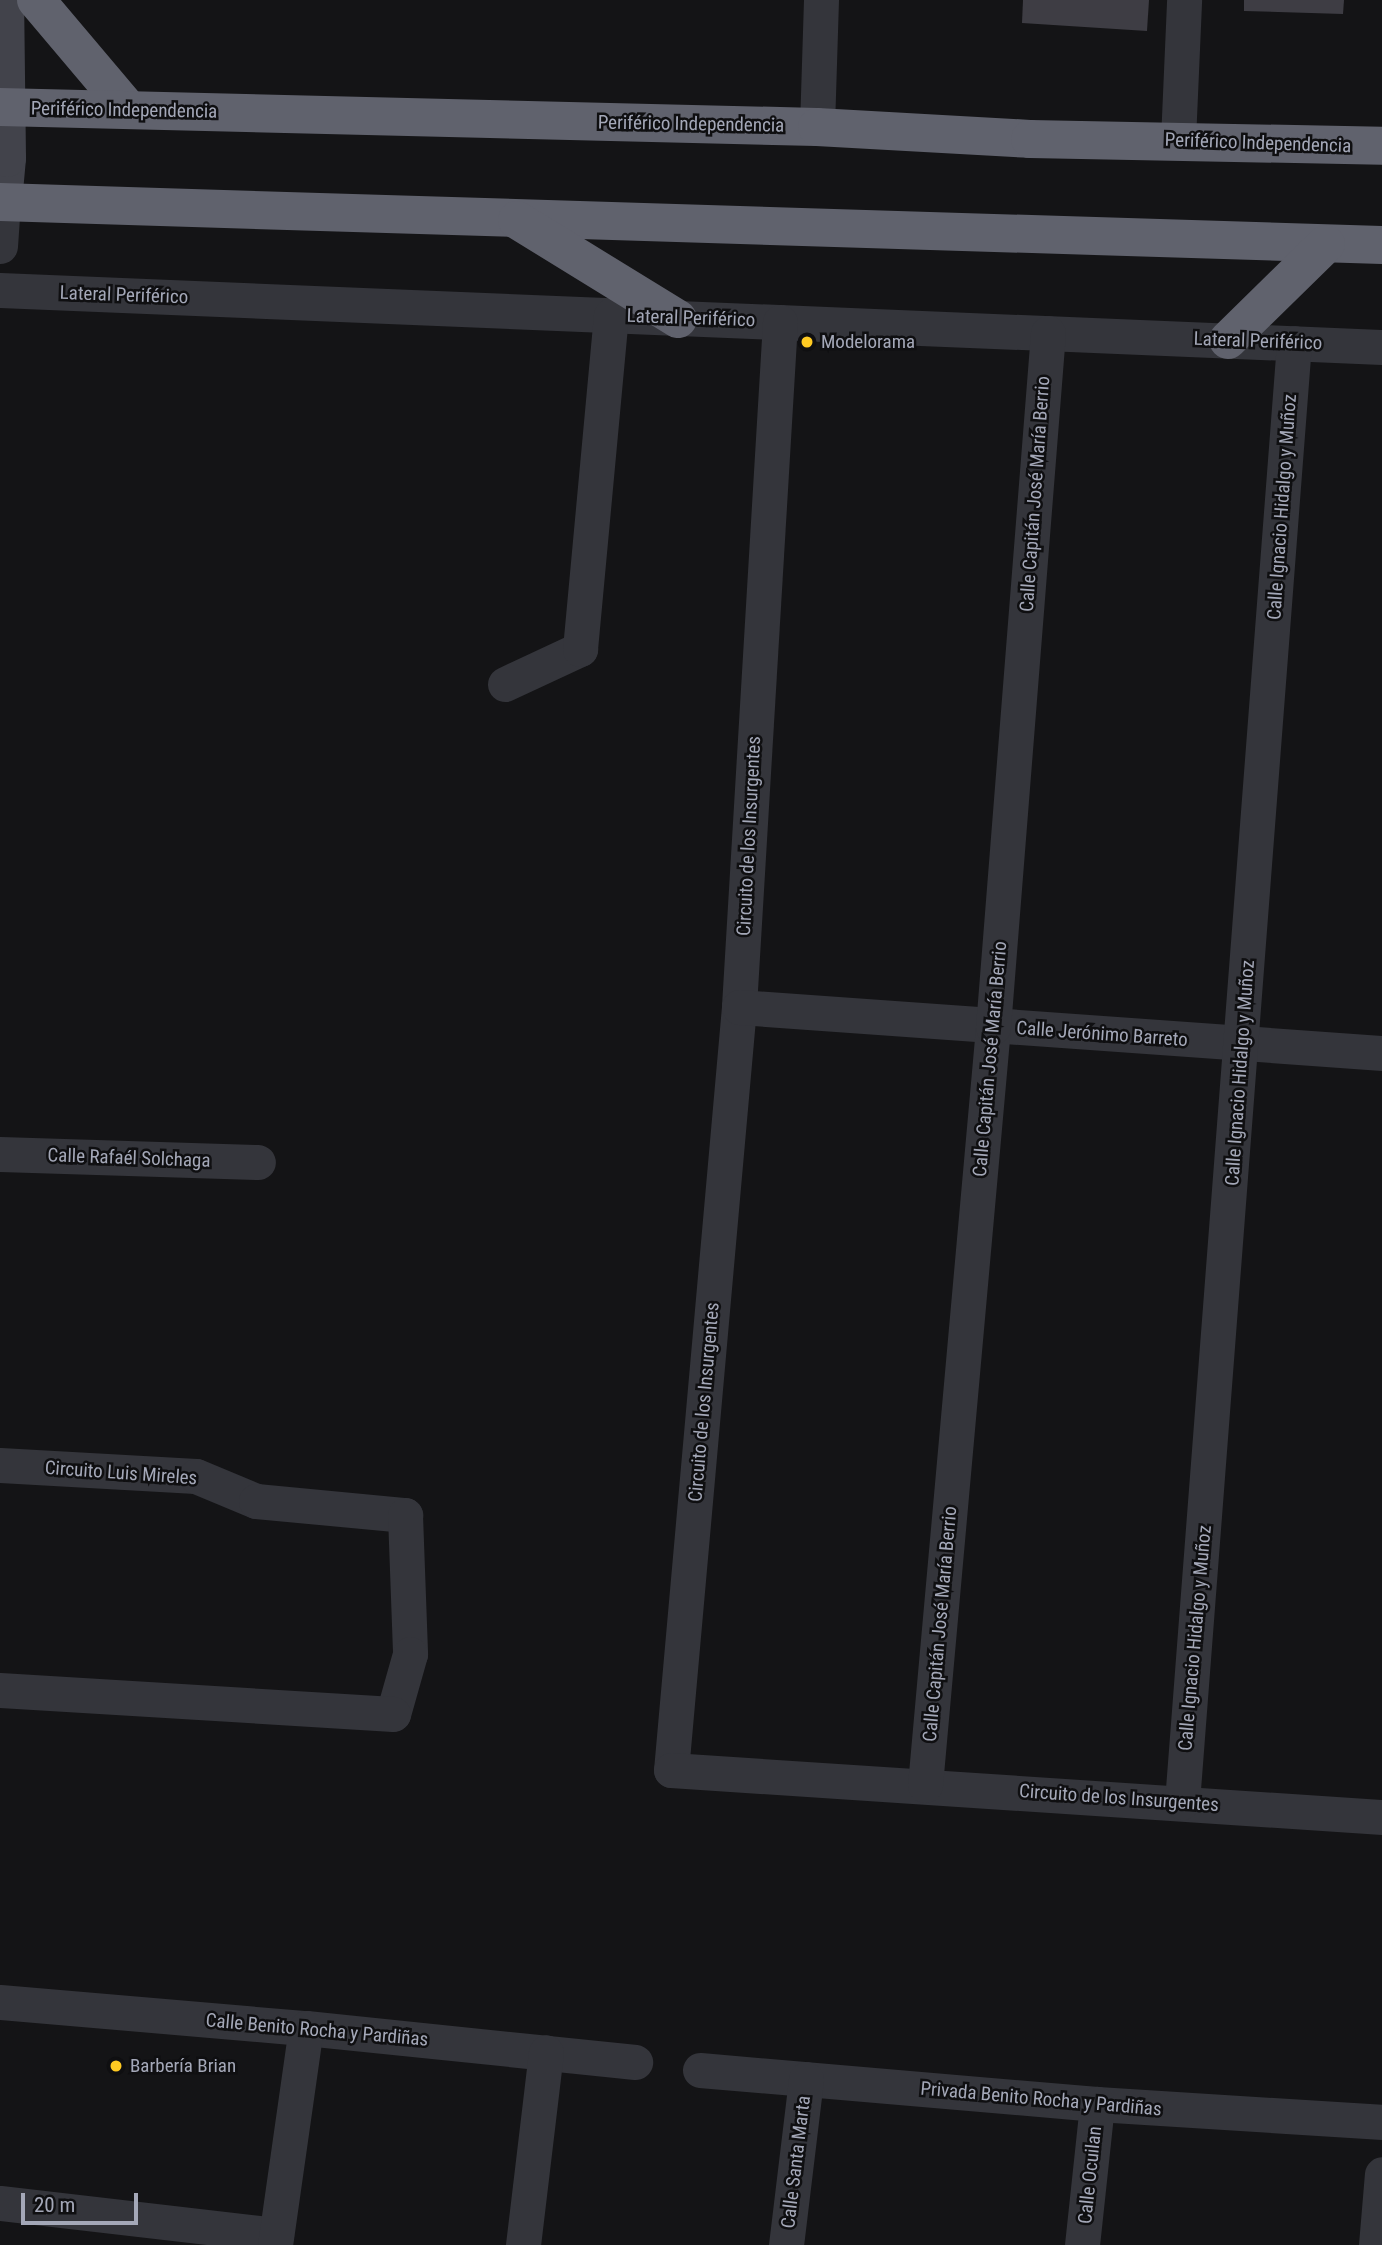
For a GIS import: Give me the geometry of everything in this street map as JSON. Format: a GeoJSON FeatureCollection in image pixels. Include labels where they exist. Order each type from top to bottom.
{"type":"FeatureCollection","features":[{"type":"Feature","properties":{"kind":"highway"},"geometry":{"type":"LineString","coordinates":[[36,0],[128,109]]}},
{"type":"Feature","properties":{"kind":"highway","name":"Periférico Independencia"},"geometry":{"type":"LineString","coordinates":[[3,107],[817,127],[1030,139],[1382,146]]}},
{"type":"Feature","properties":{"kind":"highway"},"geometry":{"type":"LineString","coordinates":[[1,202],[1382,245]]}},
{"type":"Feature","properties":{"kind":"highway"},"geometry":{"type":"LineString","coordinates":[[515,219],[678,319]]}},
{"type":"Feature","properties":{"kind":"highway"},"geometry":{"type":"LineString","coordinates":[[1228,340],[1326,244]]}},
{"type":"Feature","properties":{"kind":"street"},"geometry":{"type":"LineString","coordinates":[[0,246],[1,202],[7,158],[3,107],[5,0]]}},
{"type":"Feature","properties":{"kind":"street"},"geometry":{"type":"LineString","coordinates":[[817,127],[821,0]]}},
{"type":"Feature","properties":{"kind":"street"},"geometry":{"type":"LineString","coordinates":[[1178,140],[1184,0]]}},
{"type":"Feature","properties":{"kind":"street","name":"Lateral Periférico"},"geometry":{"type":"LineString","coordinates":[[0,290],[1382,347]]}},
{"type":"Feature","properties":{"kind":"street"},"geometry":{"type":"LineString","coordinates":[[505,684],[580,649],[611,315]]}},
{"type":"Feature","properties":{"kind":"street","name":"Circuito de los Insurgentes"},"geometry":{"type":"LineString","coordinates":[[780,322],[739,1007],[671,1770],[1382,1817]]}},
{"type":"Feature","properties":{"kind":"street","name":"Calle Capitán José María Berrio"},"geometry":{"type":"LineString","coordinates":[[925,1785],[993,1027],[1048,333]]}},
{"type":"Feature","properties":{"kind":"street","name":"Calle Ignacio Hidalgo y Muñoz"},"geometry":{"type":"LineString","coordinates":[[1182,1802],[1243,1044],[1294,343]]}},
{"type":"Feature","properties":{"kind":"street","name":"Calle Jerónimo Barreto"},"geometry":{"type":"LineString","coordinates":[[739,1007],[1382,1053]]}},
{"type":"Feature","properties":{"kind":"street","name":"Calle Rafaél Solchaga"},"geometry":{"type":"LineString","coordinates":[[0,1154],[258,1162]]}},
{"type":"Feature","properties":{"kind":"street","name":"Circuito Luis Mireles"},"geometry":{"type":"LineString","coordinates":[[0,1465],[196,1476],[256,1501],[405,1515],[410,1654],[393,1714],[0,1690]]}},
{"type":"Feature","properties":{"kind":"street","name":"Calle Benito Rocha y Pardiñas"},"geometry":{"type":"LineString","coordinates":[[0,2002],[306,2028],[635,2062]]}},
{"type":"Feature","properties":{"kind":"street"},"geometry":{"type":"LineString","coordinates":[[0,2203],[275,2240],[306,2028]]}},
{"type":"Feature","properties":{"kind":"street"},"geometry":{"type":"LineString","coordinates":[[523,2245],[547,2052]]}},
{"type":"Feature","properties":{"kind":"street","name":"Privada Benito Rocha y Pardiñas"},"geometry":{"type":"LineString","coordinates":[[700,2070],[1097,2105],[1382,2122]]}},
{"type":"Feature","properties":{"kind":"street","name":"Calle Santa Marta"},"geometry":{"type":"LineString","coordinates":[[786,2245],[806,2079]]}},
{"type":"Feature","properties":{"kind":"street","name":"Calle Ocuilan"},"geometry":{"type":"LineString","coordinates":[[1082,2245],[1097,2105]]}},
{"type":"Feature","properties":{"kind":"street"},"geometry":{"type":"LineString","coordinates":[[1376,2245],[1382,2174]]}},
{"type":"Feature","properties":{"kind":"building"},"geometry":{"type":"Polygon","coordinates":[[[1023,0],[1149,0],[1147,31],[1022,23],[1023,0]]]}},
{"type":"Feature","properties":{"kind":"building"},"geometry":{"type":"Polygon","coordinates":[[[1244,0],[1344,0],[1343,14],[1244,11],[1244,0]]]}},
{"type":"Feature","properties":{"kind":"place","name":"Modelorama"},"geometry":{"type":"Point","coordinates":[807,342]}},
{"type":"Feature","properties":{"kind":"place","name":"Barbería Brian"},"geometry":{"type":"Point","coordinates":[116,2066]}}]}
